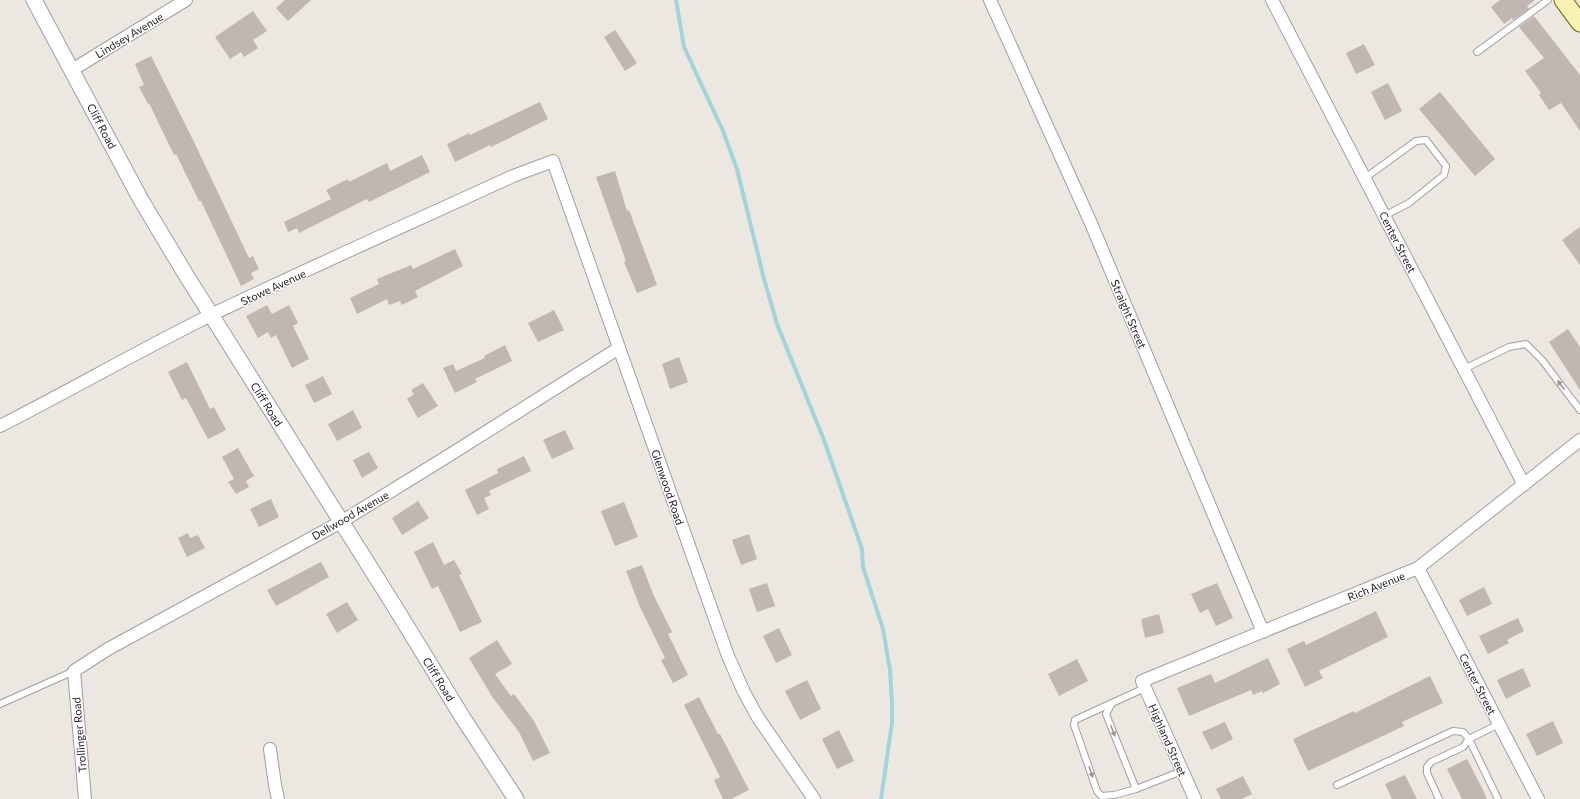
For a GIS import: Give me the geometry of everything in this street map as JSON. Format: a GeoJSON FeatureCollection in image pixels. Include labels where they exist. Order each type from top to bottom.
{"type":"FeatureCollection","features":[{"type":"Feature","properties":{"kind":"main road"},"geometry":{"type":"LineString","coordinates":[[1563,0],[1580,23]]}},
{"type":"Feature","properties":{"kind":"street","name":"Cliff Road"},"geometry":{"type":"LineString","coordinates":[[34,0],[141,200],[211,316],[463,718],[516,799]]}},
{"type":"Feature","properties":{"kind":"street","name":"Lindsey Avenue"},"geometry":{"type":"LineString","coordinates":[[72,70],[186,0]]}},
{"type":"Feature","properties":{"kind":"street","name":"Straight Street"},"geometry":{"type":"LineString","coordinates":[[990,0],[1090,221],[1263,632]]}},
{"type":"Feature","properties":{"kind":"street","name":"Center Street"},"geometry":{"type":"LineString","coordinates":[[1272,0],[1524,485]]}},
{"type":"Feature","properties":{"kind":"street","name":"Stowe Avenue"},"geometry":{"type":"LineString","coordinates":[[0,426],[211,316],[513,176],[553,161]]}},
{"type":"Feature","properties":{"kind":"street","name":"Glenwood Road"},"geometry":{"type":"LineString","coordinates":[[553,161],[728,656],[744,692],[757,716],[814,799]]}},
{"type":"Feature","properties":{"kind":"street","name":"Dellwood Avenue"},"geometry":{"type":"LineString","coordinates":[[74,671],[108,649],[341,522],[619,348]]}},
{"type":"Feature","properties":{"kind":"street","name":"Rich Avenue"},"geometry":{"type":"LineString","coordinates":[[1144,684],[1263,632],[1418,568],[1580,440]]}},
{"type":"Feature","properties":{"kind":"street","name":"Center Street"},"geometry":{"type":"LineString","coordinates":[[1418,568],[1538,799]]}},
{"type":"Feature","properties":{"kind":"street","name":"Trollinger Road"},"geometry":{"type":"LineString","coordinates":[[74,671],[85,799]]}},
{"type":"Feature","properties":{"kind":"street","name":"Highland Street"},"geometry":{"type":"LineString","coordinates":[[1144,684],[1195,799]]}},
{"type":"Feature","properties":{"kind":"street"},"geometry":{"type":"LineString","coordinates":[[270,749],[274,785],[278,799]]}},
{"type":"Feature","properties":{"kind":"lane"},"geometry":{"type":"LineString","coordinates":[[1477,52],[1548,0]]}},
{"type":"Feature","properties":{"kind":"lane"},"geometry":{"type":"LineString","coordinates":[[1365,178],[1416,140],[1426,140],[1446,166],[1444,175],[1415,198],[1384,216]]}},
{"type":"Feature","properties":{"kind":"lane"},"geometry":{"type":"LineString","coordinates":[[1464,369],[1508,347],[1526,344],[1542,360],[1580,410]]}},
{"type":"Feature","properties":{"kind":"lane"},"geometry":{"type":"LineString","coordinates":[[0,704],[74,671]]}},
{"type":"Feature","properties":{"kind":"lane"},"geometry":{"type":"LineString","coordinates":[[1144,684],[1112,703],[1075,720],[1074,725],[1098,791],[1101,796],[1114,795],[1136,789],[1182,771]]}},
{"type":"Feature","properties":{"kind":"lane"},"geometry":{"type":"LineString","coordinates":[[1112,703],[1106,714],[1136,789]]}},
{"type":"Feature","properties":{"kind":"lane"},"geometry":{"type":"LineString","coordinates":[[1439,799],[1427,773],[1427,767],[1431,762],[1463,747],[1469,739],[1499,724]]}},
{"type":"Feature","properties":{"kind":"lane"},"geometry":{"type":"LineString","coordinates":[[1337,785],[1453,732],[1463,732],[1469,739],[1498,799]]}},
{"type":"Feature","properties":{"kind":"building"},"geometry":{"type":"Polygon","coordinates":[[[285,0],[311,0],[288,21],[276,8],[285,0]]]}},
{"type":"Feature","properties":{"kind":"building"},"geometry":{"type":"Polygon","coordinates":[[[1500,0],[1535,0],[1527,6],[1529,9],[1513,20],[1512,18],[1504,24],[1491,7],[1500,0]]]}},
{"type":"Feature","properties":{"kind":"building"},"geometry":{"type":"Polygon","coordinates":[[[253,11],[267,31],[253,40],[258,48],[244,57],[241,52],[230,59],[215,37],[253,11]]]}},
{"type":"Feature","properties":{"kind":"building"},"geometry":{"type":"Polygon","coordinates":[[[1534,16],[1580,75],[1580,131],[1561,103],[1549,110],[1539,95],[1541,93],[1525,71],[1544,58],[1519,27],[1534,16]]]}},
{"type":"Feature","properties":{"kind":"building"},"geometry":{"type":"Polygon","coordinates":[[[615,30],[637,63],[625,71],[604,37],[615,30]]]}},
{"type":"Feature","properties":{"kind":"building"},"geometry":{"type":"Polygon","coordinates":[[[1364,44],[1375,65],[1356,74],[1346,53],[1364,44]]]}},
{"type":"Feature","properties":{"kind":"building"},"geometry":{"type":"Polygon","coordinates":[[[151,56],[249,258],[253,256],[259,269],[251,273],[254,279],[241,286],[201,201],[199,201],[176,154],[174,155],[149,103],[148,104],[139,87],[144,85],[135,64],[151,56]]]}},
{"type":"Feature","properties":{"kind":"building"},"geometry":{"type":"Polygon","coordinates":[[[1388,83],[1402,111],[1385,120],[1371,92],[1388,83]]]}},
{"type":"Feature","properties":{"kind":"building"},"geometry":{"type":"Polygon","coordinates":[[[1440,92],[1495,159],[1475,176],[1419,109],[1440,92]]]}},
{"type":"Feature","properties":{"kind":"building"},"geometry":{"type":"Polygon","coordinates":[[[540,102],[548,119],[491,147],[490,145],[455,162],[447,144],[469,133],[470,135],[540,102]]]}},
{"type":"Feature","properties":{"kind":"building"},"geometry":{"type":"Polygon","coordinates":[[[422,155],[430,172],[369,202],[367,199],[299,233],[297,228],[288,232],[284,222],[331,199],[326,190],[348,179],[349,182],[387,163],[390,171],[422,155]]]}},
{"type":"Feature","properties":{"kind":"building"},"geometry":{"type":"Polygon","coordinates":[[[615,171],[627,211],[629,210],[657,285],[637,293],[624,262],[626,261],[596,177],[615,171]]]}},
{"type":"Feature","properties":{"kind":"building"},"geometry":{"type":"Polygon","coordinates":[[[1580,227],[1580,265],[1562,240],[1580,227]]]}},
{"type":"Feature","properties":{"kind":"building"},"geometry":{"type":"Polygon","coordinates":[[[455,249],[463,266],[415,291],[418,297],[402,305],[400,301],[389,305],[387,299],[357,314],[350,298],[379,284],[377,279],[411,265],[413,269],[455,249]]]}},
{"type":"Feature","properties":{"kind":"building"},"geometry":{"type":"Polygon","coordinates":[[[267,305],[272,314],[289,305],[298,323],[293,326],[309,359],[292,368],[276,335],[271,338],[268,332],[258,338],[246,316],[267,305]]]}},
{"type":"Feature","properties":{"kind":"building"},"geometry":{"type":"Polygon","coordinates":[[[554,310],[564,330],[538,342],[528,323],[554,310]]]}},
{"type":"Feature","properties":{"kind":"building"},"geometry":{"type":"Polygon","coordinates":[[[1568,329],[1580,347],[1580,390],[1549,342],[1568,329]]]}},
{"type":"Feature","properties":{"kind":"building"},"geometry":{"type":"Polygon","coordinates":[[[505,345],[512,361],[475,379],[477,382],[455,393],[443,368],[453,364],[456,371],[485,358],[484,356],[505,345]]]}},
{"type":"Feature","properties":{"kind":"building"},"geometry":{"type":"Polygon","coordinates":[[[679,357],[688,382],[670,389],[662,364],[679,357]]]}},
{"type":"Feature","properties":{"kind":"building"},"geometry":{"type":"Polygon","coordinates":[[[187,362],[210,409],[214,407],[226,430],[208,439],[186,398],[182,400],[168,372],[187,362]]]}},
{"type":"Feature","properties":{"kind":"building"},"geometry":{"type":"Polygon","coordinates":[[[323,376],[332,394],[314,403],[305,385],[323,376]]]}},
{"type":"Feature","properties":{"kind":"building"},"geometry":{"type":"Polygon","coordinates":[[[423,383],[438,406],[418,418],[407,399],[414,394],[411,390],[423,383]]]}},
{"type":"Feature","properties":{"kind":"building"},"geometry":{"type":"Polygon","coordinates":[[[353,410],[362,428],[337,441],[328,424],[353,410]]]}},
{"type":"Feature","properties":{"kind":"building"},"geometry":{"type":"Polygon","coordinates":[[[565,430],[574,449],[552,459],[543,440],[565,430]]]}},
{"type":"Feature","properties":{"kind":"building"},"geometry":{"type":"Polygon","coordinates":[[[238,448],[254,476],[246,481],[249,487],[236,494],[228,482],[234,479],[222,457],[238,448]]]}},
{"type":"Feature","properties":{"kind":"building"},"geometry":{"type":"Polygon","coordinates":[[[369,452],[378,468],[362,478],[353,460],[369,452]]]}},
{"type":"Feature","properties":{"kind":"building"},"geometry":{"type":"Polygon","coordinates":[[[524,456],[531,471],[489,491],[491,495],[484,498],[489,509],[477,515],[465,490],[498,473],[497,469],[524,456]]]}},
{"type":"Feature","properties":{"kind":"building"},"geometry":{"type":"Polygon","coordinates":[[[271,499],[279,517],[259,527],[250,509],[271,499]]]}},
{"type":"Feature","properties":{"kind":"building"},"geometry":{"type":"Polygon","coordinates":[[[418,501],[429,518],[402,535],[392,518],[418,501]]]}},
{"type":"Feature","properties":{"kind":"building"},"geometry":{"type":"Polygon","coordinates":[[[624,502],[638,537],[615,546],[601,511],[624,502]]]}},
{"type":"Feature","properties":{"kind":"building"},"geometry":{"type":"Polygon","coordinates":[[[188,533],[190,538],[198,535],[205,548],[187,557],[178,538],[188,533]]]}},
{"type":"Feature","properties":{"kind":"building"},"geometry":{"type":"Polygon","coordinates":[[[749,534],[757,559],[741,565],[732,540],[749,534]]]}},
{"type":"Feature","properties":{"kind":"building"},"geometry":{"type":"Polygon","coordinates":[[[433,542],[444,565],[454,560],[462,574],[459,575],[482,622],[460,632],[438,586],[432,589],[414,552],[433,542]]]}},
{"type":"Feature","properties":{"kind":"building"},"geometry":{"type":"Polygon","coordinates":[[[321,562],[329,577],[276,606],[267,590],[321,562]]]}},
{"type":"Feature","properties":{"kind":"building"},"geometry":{"type":"Polygon","coordinates":[[[642,565],[653,594],[672,632],[668,634],[688,675],[673,683],[661,660],[665,658],[640,607],[626,571],[642,565]]]}},
{"type":"Feature","properties":{"kind":"building"},"geometry":{"type":"Polygon","coordinates":[[[767,583],[775,606],[757,612],[749,589],[767,583]]]}},
{"type":"Feature","properties":{"kind":"building"},"geometry":{"type":"Polygon","coordinates":[[[1217,583],[1233,618],[1216,626],[1208,609],[1200,613],[1191,594],[1217,583]]]}},
{"type":"Feature","properties":{"kind":"building"},"geometry":{"type":"Polygon","coordinates":[[[1484,587],[1492,604],[1467,616],[1459,600],[1484,587]]]}},
{"type":"Feature","properties":{"kind":"building"},"geometry":{"type":"Polygon","coordinates":[[[347,602],[358,620],[337,633],[326,614],[347,602]]]}},
{"type":"Feature","properties":{"kind":"building"},"geometry":{"type":"Polygon","coordinates":[[[1376,611],[1388,637],[1319,671],[1323,678],[1305,687],[1287,649],[1304,641],[1306,645],[1376,611]]]}},
{"type":"Feature","properties":{"kind":"building"},"geometry":{"type":"Polygon","coordinates":[[[1159,614],[1164,633],[1145,638],[1141,619],[1159,614]]]}},
{"type":"Feature","properties":{"kind":"building"},"geometry":{"type":"Polygon","coordinates":[[[1518,618],[1524,631],[1507,640],[1509,643],[1488,654],[1479,636],[1518,618]]]}},
{"type":"Feature","properties":{"kind":"building"},"geometry":{"type":"Polygon","coordinates":[[[779,628],[792,655],[776,663],[763,636],[779,628]]]}},
{"type":"Feature","properties":{"kind":"building"},"geometry":{"type":"Polygon","coordinates":[[[497,640],[512,664],[495,674],[511,696],[514,694],[534,721],[550,753],[533,761],[519,732],[493,698],[469,658],[497,640]]]}},
{"type":"Feature","properties":{"kind":"building"},"geometry":{"type":"Polygon","coordinates":[[[1268,658],[1280,684],[1263,693],[1262,691],[1253,695],[1251,690],[1189,716],[1177,688],[1211,674],[1215,683],[1268,658]]]}},
{"type":"Feature","properties":{"kind":"building"},"geometry":{"type":"Polygon","coordinates":[[[1077,659],[1088,681],[1059,696],[1048,674],[1077,659]]]}},
{"type":"Feature","properties":{"kind":"building"},"geometry":{"type":"Polygon","coordinates":[[[1523,668],[1531,686],[1506,699],[1497,680],[1523,668]]]}},
{"type":"Feature","properties":{"kind":"building"},"geometry":{"type":"Polygon","coordinates":[[[1430,676],[1443,703],[1402,722],[1404,726],[1308,771],[1293,739],[1354,711],[1355,713],[1430,676]]]}},
{"type":"Feature","properties":{"kind":"building"},"geometry":{"type":"Polygon","coordinates":[[[807,680],[821,709],[800,720],[785,691],[807,680]]]}},
{"type":"Feature","properties":{"kind":"building"},"geometry":{"type":"Polygon","coordinates":[[[699,697],[749,790],[731,799],[723,799],[714,780],[720,777],[684,705],[699,697]]]}},
{"type":"Feature","properties":{"kind":"building"},"geometry":{"type":"Polygon","coordinates":[[[1553,721],[1563,743],[1537,756],[1526,734],[1553,721]]]}},
{"type":"Feature","properties":{"kind":"building"},"geometry":{"type":"Polygon","coordinates":[[[1225,722],[1233,739],[1211,750],[1202,732],[1225,722]]]}},
{"type":"Feature","properties":{"kind":"building"},"geometry":{"type":"Polygon","coordinates":[[[839,730],[854,761],[837,769],[822,739],[839,730]]]}},
{"type":"Feature","properties":{"kind":"building"},"geometry":{"type":"Polygon","coordinates":[[[1467,759],[1487,799],[1462,799],[1447,769],[1467,759]]]}},
{"type":"Feature","properties":{"kind":"building"},"geometry":{"type":"Polygon","coordinates":[[[1405,775],[1417,799],[1392,799],[1385,784],[1405,775]]]}},
{"type":"Feature","properties":{"kind":"building"},"geometry":{"type":"Polygon","coordinates":[[[1243,776],[1252,794],[1242,799],[1221,799],[1216,789],[1243,776]]]}},
{"type":"Feature","properties":{"kind":"waterway"},"geometry":{"type":"LineString","coordinates":[[676,0],[684,47],[723,131],[737,169],[764,279],[777,324],[824,440],[862,549],[863,567],[883,629],[890,670],[892,723],[881,799]]}}]}
